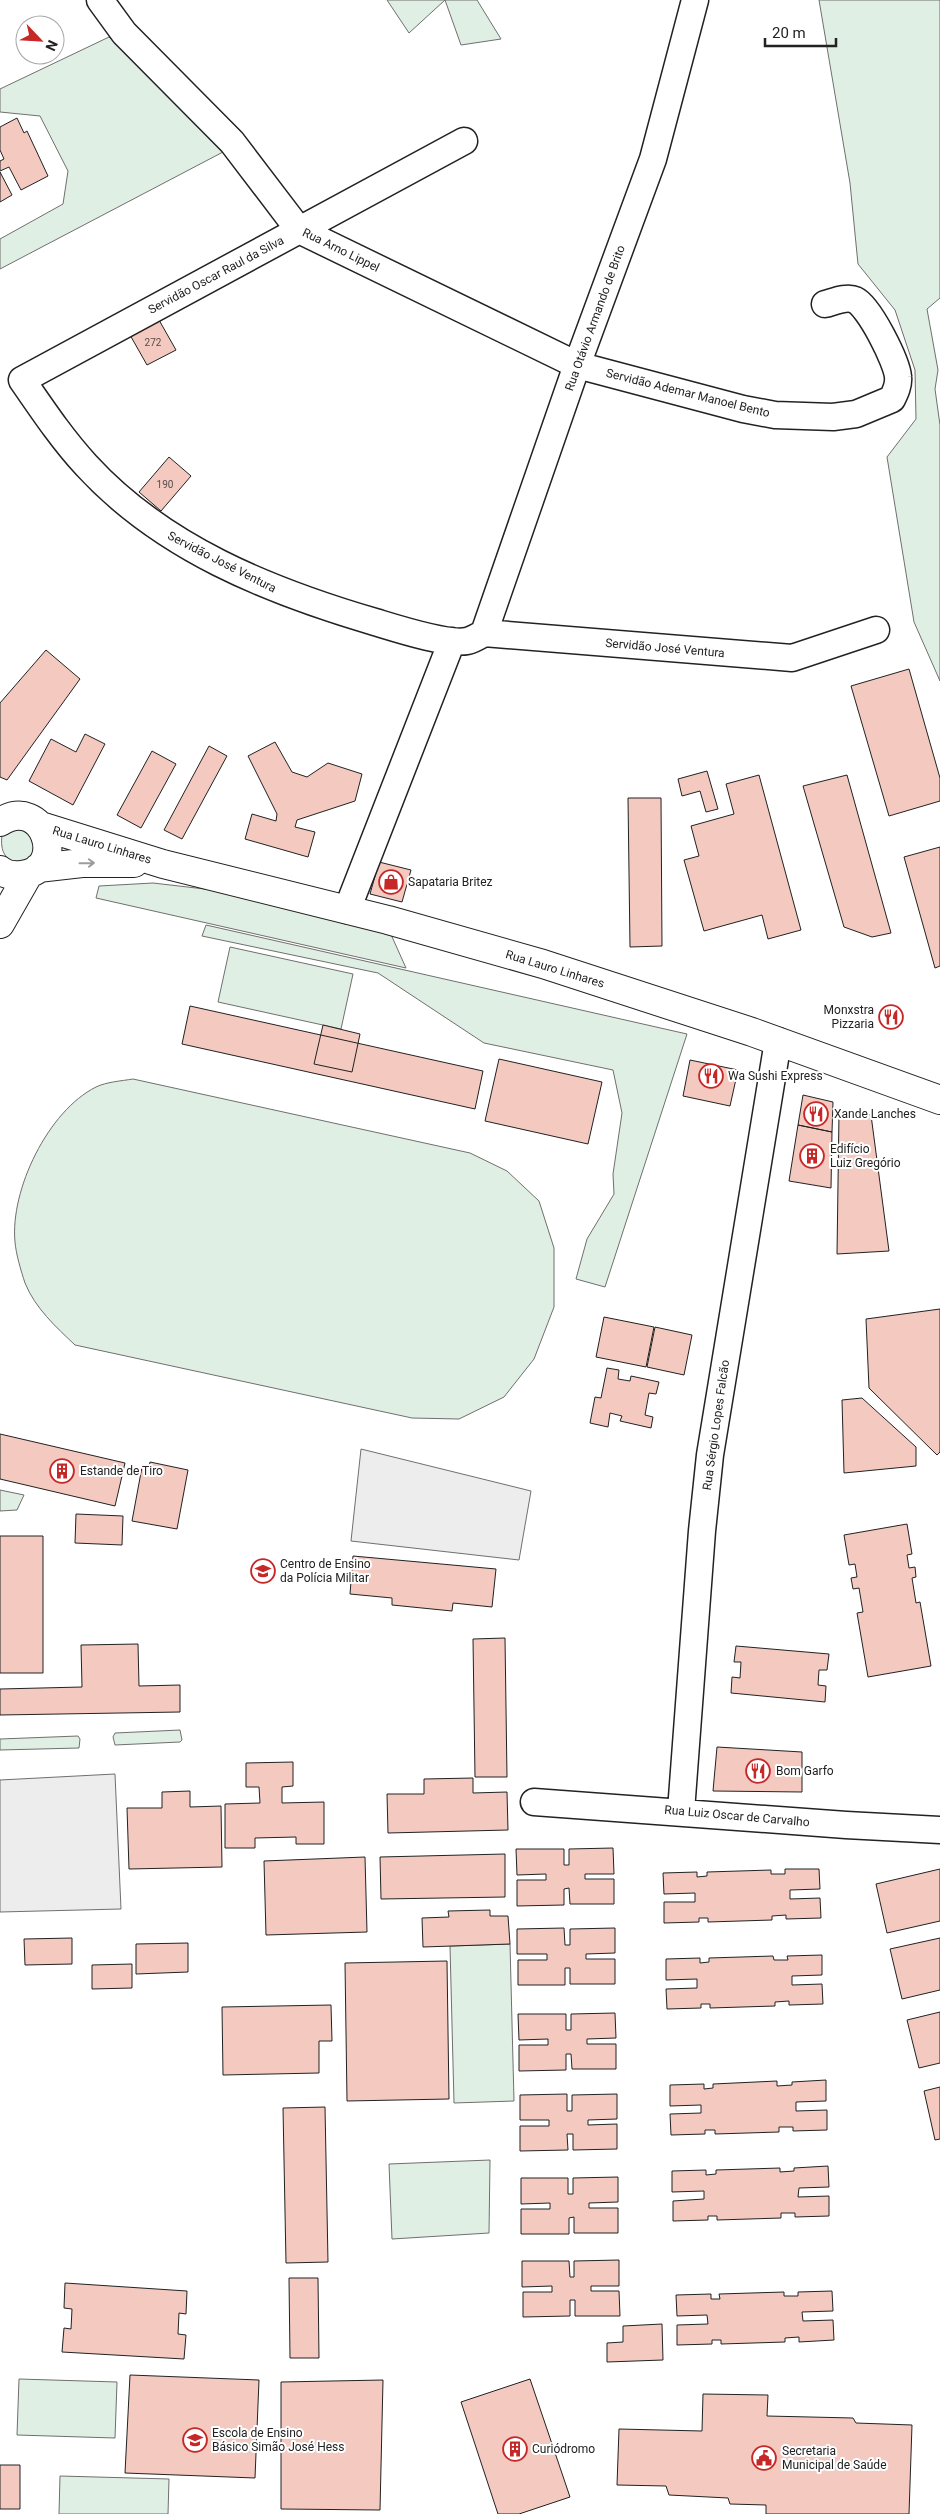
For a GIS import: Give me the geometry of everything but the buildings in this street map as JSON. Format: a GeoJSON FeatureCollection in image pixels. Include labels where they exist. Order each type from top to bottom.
{"type":"FeatureCollection","features":[{"type":"Feature","properties":{"kind":"main road","name":"Rua Lauro Linhares"},"geometry":{"type":"LineString","coordinates":[[0,821],[15,816],[29,818],[41,826],[163,864],[347,910],[543,964],[778,1041],[940,1100]]}},
{"type":"Feature","properties":{"kind":"main road"},"geometry":{"type":"LineString","coordinates":[[0,924],[47,852],[48,842],[41,826]]}},
{"type":"Feature","properties":{"kind":"main road","name":"Rua Lauro Linhares"},"geometry":{"type":"LineString","coordinates":[[0,870],[15,876],[82,863],[163,864]]}},
{"type":"Feature","properties":{"kind":"street","name":"Rua Arno Lippel"},"geometry":{"type":"LineString","coordinates":[[100,0],[124,33],[232,142],[299,230],[577,365]]}},
{"type":"Feature","properties":{"kind":"street","name":"Rua Otávio Armando de Brito"},"geometry":{"type":"LineString","coordinates":[[484,633],[577,365],[653,159],[695,0]]}},
{"type":"Feature","properties":{"kind":"street","name":"Servidão Oscar Raul da Silva"},"geometry":{"type":"LineString","coordinates":[[22,380],[464,141]]}},
{"type":"Feature","properties":{"kind":"street","name":"Servidão Ademar Manoel Bento"},"geometry":{"type":"LineString","coordinates":[[577,365],[743,409],[775,415],[833,417],[856,414],[892,399],[898,379],[896,365],[864,307],[856,300],[849,298],[825,304]]}},
{"type":"Feature","properties":{"kind":"street","name":"Servidão José Ventura"},"geometry":{"type":"LineString","coordinates":[[22,380],[86,465],[156,527],[237,572],[287,594],[395,628],[452,641],[468,641],[484,633],[792,658],[876,630]]}},
{"type":"Feature","properties":{"kind":"street"},"geometry":{"type":"LineString","coordinates":[[347,910],[452,641]]}},
{"type":"Feature","properties":{"kind":"street","name":"Rua Sérgio Lopes Falcão"},"geometry":{"type":"LineString","coordinates":[[681,1812],[702,1531],[710,1454],[778,1041]]}},
{"type":"Feature","properties":{"kind":"street","name":"Rua Luiz Oscar de Carvalho"},"geometry":{"type":"LineString","coordinates":[[534,1802],[940,1830]]}},
{"type":"Feature","properties":{"kind":"green space"},"geometry":{"type":"Polygon","coordinates":[[[387,0],[445,0],[409,33],[387,0]]]}},
{"type":"Feature","properties":{"kind":"green space"},"geometry":{"type":"Polygon","coordinates":[[[445,0],[477,0],[501,39],[461,45],[445,0]]]}},
{"type":"Feature","properties":{"kind":"green space"},"geometry":{"type":"Polygon","coordinates":[[[819,0],[940,0],[940,298],[927,309],[938,370],[935,389],[940,425],[940,681],[914,622],[887,457],[916,419],[915,370],[895,310],[858,264],[850,183],[819,0]]]}},
{"type":"Feature","properties":{"kind":"green space"},"geometry":{"type":"Polygon","coordinates":[[[109,37],[223,152],[0,269],[0,239],[63,204],[68,171],[40,116],[0,112],[0,89],[50,65],[65,65],[65,58],[109,37]]]}},
{"type":"Feature","properties":{"kind":"green space"},"geometry":{"type":"Polygon","coordinates":[[[17,826],[34,836],[33,857],[19,865],[4,854],[2,846],[2,835],[17,826]]]}},
{"type":"Feature","properties":{"kind":"green space"},"geometry":{"type":"Polygon","coordinates":[[[153,883],[222,891],[389,930],[406,968],[96,898],[99,886],[153,883]]]}},
{"type":"Feature","properties":{"kind":"green space"},"geometry":{"type":"Polygon","coordinates":[[[206,925],[687,1034],[605,1287],[576,1279],[587,1239],[614,1194],[613,1174],[622,1113],[613,1070],[484,1043],[378,973],[202,936],[206,925]]]}},
{"type":"Feature","properties":{"kind":"green space"},"geometry":{"type":"Polygon","coordinates":[[[230,947],[353,974],[341,1029],[218,1002],[230,947]]]}},
{"type":"Feature","properties":{"kind":"green space"},"geometry":{"type":"Polygon","coordinates":[[[133,1079],[470,1153],[507,1171],[539,1201],[554,1248],[554,1307],[534,1359],[504,1397],[459,1419],[412,1418],[75,1345],[40,1309],[25,1283],[15,1242],[15,1221],[19,1199],[26,1176],[36,1154],[62,1114],[79,1098],[100,1085],[133,1079]]]}},
{"type":"Feature","properties":{"kind":"green space"},"geometry":{"type":"Polygon","coordinates":[[[0,1490],[24,1495],[17,1510],[0,1511],[0,1490]]]}},
{"type":"Feature","properties":{"kind":"green space"},"geometry":{"type":"Polygon","coordinates":[[[180,1730],[182,1740],[180,1742],[115,1745],[113,1737],[115,1733],[180,1730]]]}},
{"type":"Feature","properties":{"kind":"green space"},"geometry":{"type":"Polygon","coordinates":[[[78,1736],[80,1739],[79,1748],[0,1750],[0,1739],[78,1736]]]}},
{"type":"Feature","properties":{"kind":"green space"},"geometry":{"type":"Polygon","coordinates":[[[510,1944],[514,2101],[454,2103],[450,1946],[510,1944]]]}},
{"type":"Feature","properties":{"kind":"green space"},"geometry":{"type":"Polygon","coordinates":[[[490,2160],[489,2233],[392,2239],[389,2164],[490,2160]]]}},
{"type":"Feature","properties":{"kind":"green space"},"geometry":{"type":"Polygon","coordinates":[[[19,2379],[117,2382],[115,2438],[17,2435],[19,2379]]]}},
{"type":"Feature","properties":{"kind":"green space"},"geometry":{"type":"Polygon","coordinates":[[[60,2476],[169,2479],[168,2514],[59,2514],[60,2476]]]}},
{"type":"Feature","properties":{"kind":"shaded area"},"geometry":{"type":"Polygon","coordinates":[[[361,1449],[531,1491],[519,1560],[351,1541],[361,1449]]]}},
{"type":"Feature","properties":{"kind":"shaded area"},"geometry":{"type":"Polygon","coordinates":[[[115,1774],[121,1909],[0,1912],[0,1780],[115,1774]]]}},
{"type":"Feature","properties":{"kind":"place","name":"Sapataria Britez"},"geometry":{"type":"Point","coordinates":[391,882]}},
{"type":"Feature","properties":{"kind":"place","name":"Monxstra Pizzaria"},"geometry":{"type":"Point","coordinates":[891,1017]}},
{"type":"Feature","properties":{"kind":"place","name":"Wa Sushi Express"},"geometry":{"type":"Point","coordinates":[711,1076]}},
{"type":"Feature","properties":{"kind":"place","name":"Xande Lanches"},"geometry":{"type":"Point","coordinates":[816,1114]}},
{"type":"Feature","properties":{"kind":"place","name":"Edifício Luiz Gregório"},"geometry":{"type":"Point","coordinates":[812,1156]}},
{"type":"Feature","properties":{"kind":"place","name":"Estande de Tiro"},"geometry":{"type":"Point","coordinates":[62,1471]}},
{"type":"Feature","properties":{"kind":"place","name":"Centro de Ensino da Polícia Militar"},"geometry":{"type":"Point","coordinates":[263,1571]}},
{"type":"Feature","properties":{"kind":"place","name":"Bom Garfo"},"geometry":{"type":"Point","coordinates":[758,1771]}},
{"type":"Feature","properties":{"kind":"place","name":"Escola de Ensino Básico Simão José Hess"},"geometry":{"type":"Point","coordinates":[195,2440]}},
{"type":"Feature","properties":{"kind":"place","name":"Curiódromo"},"geometry":{"type":"Point","coordinates":[515,2449]}},
{"type":"Feature","properties":{"kind":"place","name":"Secretaria Municipal de Saúde"},"geometry":{"type":"Point","coordinates":[764,2458]}}]}
